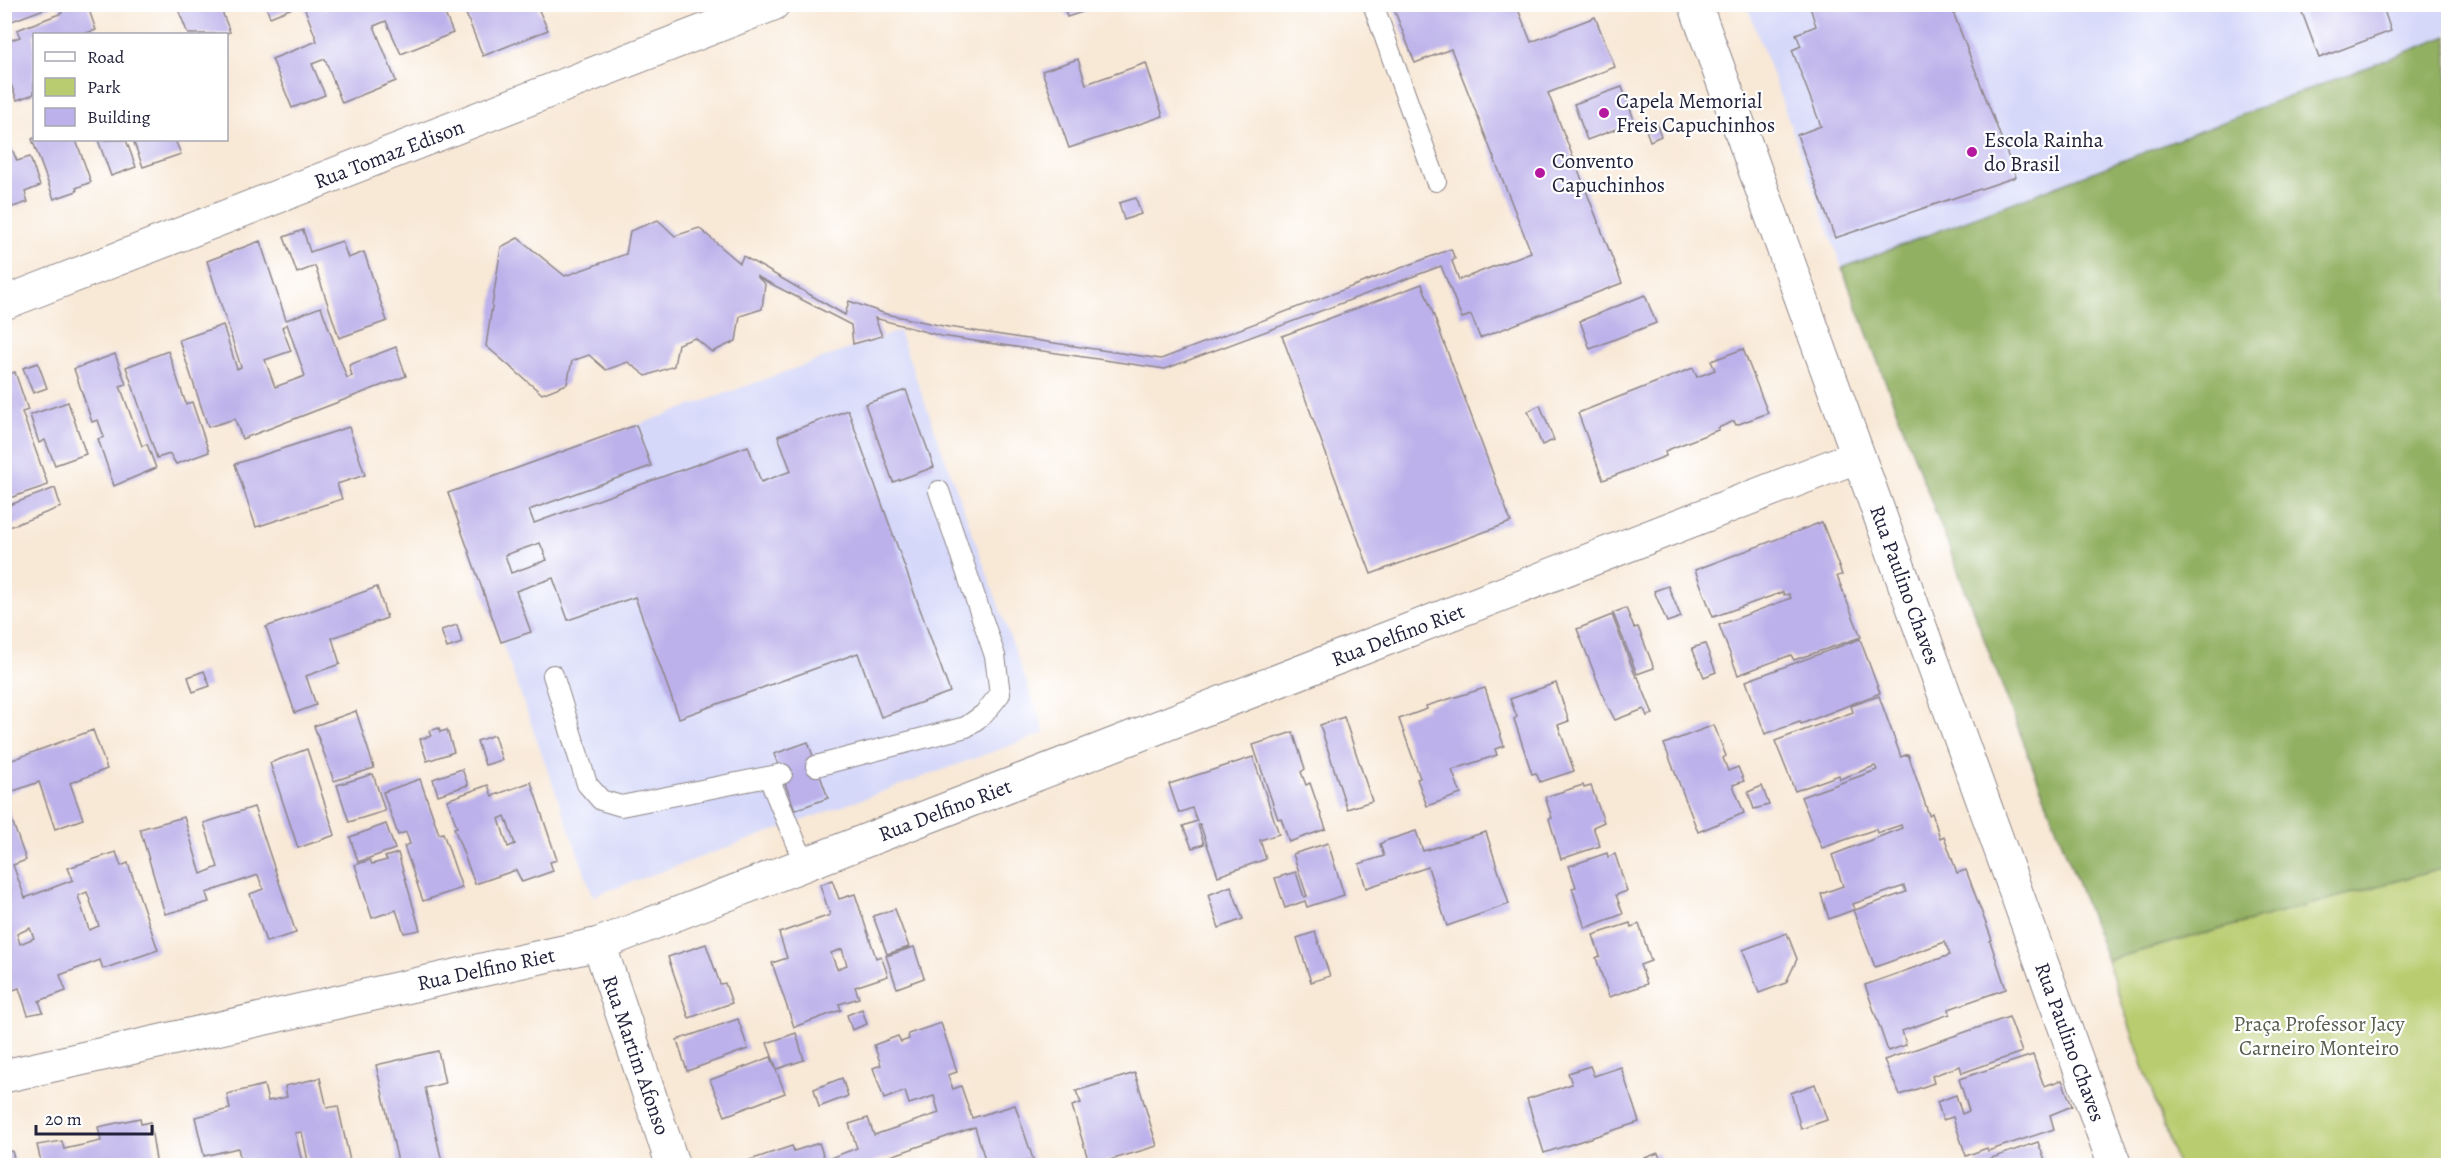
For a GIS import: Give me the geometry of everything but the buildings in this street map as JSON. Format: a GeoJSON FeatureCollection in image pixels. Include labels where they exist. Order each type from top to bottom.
{"type":"FeatureCollection","features":[{"type":"Feature","properties":{"kind":"street","name":"Rua Tomaz Edison"},"geometry":{"type":"LineString","coordinates":[[4,303],[773,4]]}},
{"type":"Feature","properties":{"kind":"street","name":"Rua Paulino Chaves"},"geometry":{"type":"LineString","coordinates":[[1695,4],[2115,1166]]}},
{"type":"Feature","properties":{"kind":"street","name":"Rua Delfino Riet"},"geometry":{"type":"LineString","coordinates":[[4,1076],[598,944],[1858,456]]}},
{"type":"Feature","properties":{"kind":"street","name":"Rua Martim Afonso"},"geometry":{"type":"LineString","coordinates":[[598,944],[673,1166]]}},
{"type":"Feature","properties":{"kind":"lane"},"geometry":{"type":"LineString","coordinates":[[1373,4],[1436,181]]}},
{"type":"Feature","properties":{"kind":"lane"},"geometry":{"type":"LineString","coordinates":[[816,765],[966,727],[984,714],[1000,693],[995,656],[939,491]]}},
{"type":"Feature","properties":{"kind":"lane"},"geometry":{"type":"LineString","coordinates":[[553,675],[587,784],[601,801],[621,806],[775,776],[805,865]]}},
{"type":"Feature","properties":{"kind":"shaded area","name":"Escola Rainha do Brasil"},"geometry":{"type":"Polygon","coordinates":[[[2448,4],[2448,36],[1842,268],[1747,5],[2448,4]]]}},
{"type":"Feature","properties":{"kind":"shaded area"},"geometry":{"type":"Polygon","coordinates":[[[899,331],[1045,733],[593,896],[448,493],[899,331]]]}},
{"type":"Feature","properties":{"kind":"green space"},"geometry":{"type":"Polygon","coordinates":[[[2448,36],[2448,867],[2107,960],[1842,268],[2448,36]]]}},
{"type":"Feature","properties":{"kind":"green space","name":"Praça Professor Jacy Carneiro Monteiro"},"geometry":{"type":"Polygon","coordinates":[[[2448,867],[2448,1165],[2177,1165],[2107,960],[2448,867]]]}},
{"type":"Feature","properties":{"kind":"place","name":"Capela Memorial Freis Capuchinhos"},"geometry":{"type":"Point","coordinates":[1604,113]}},
{"type":"Feature","properties":{"kind":"place","name":"Escola Rainha do Brasil"},"geometry":{"type":"Point","coordinates":[1972,152]}},
{"type":"Feature","properties":{"kind":"place","name":"Convento Capuchinhos"},"geometry":{"type":"Point","coordinates":[1540,173]}}]}
